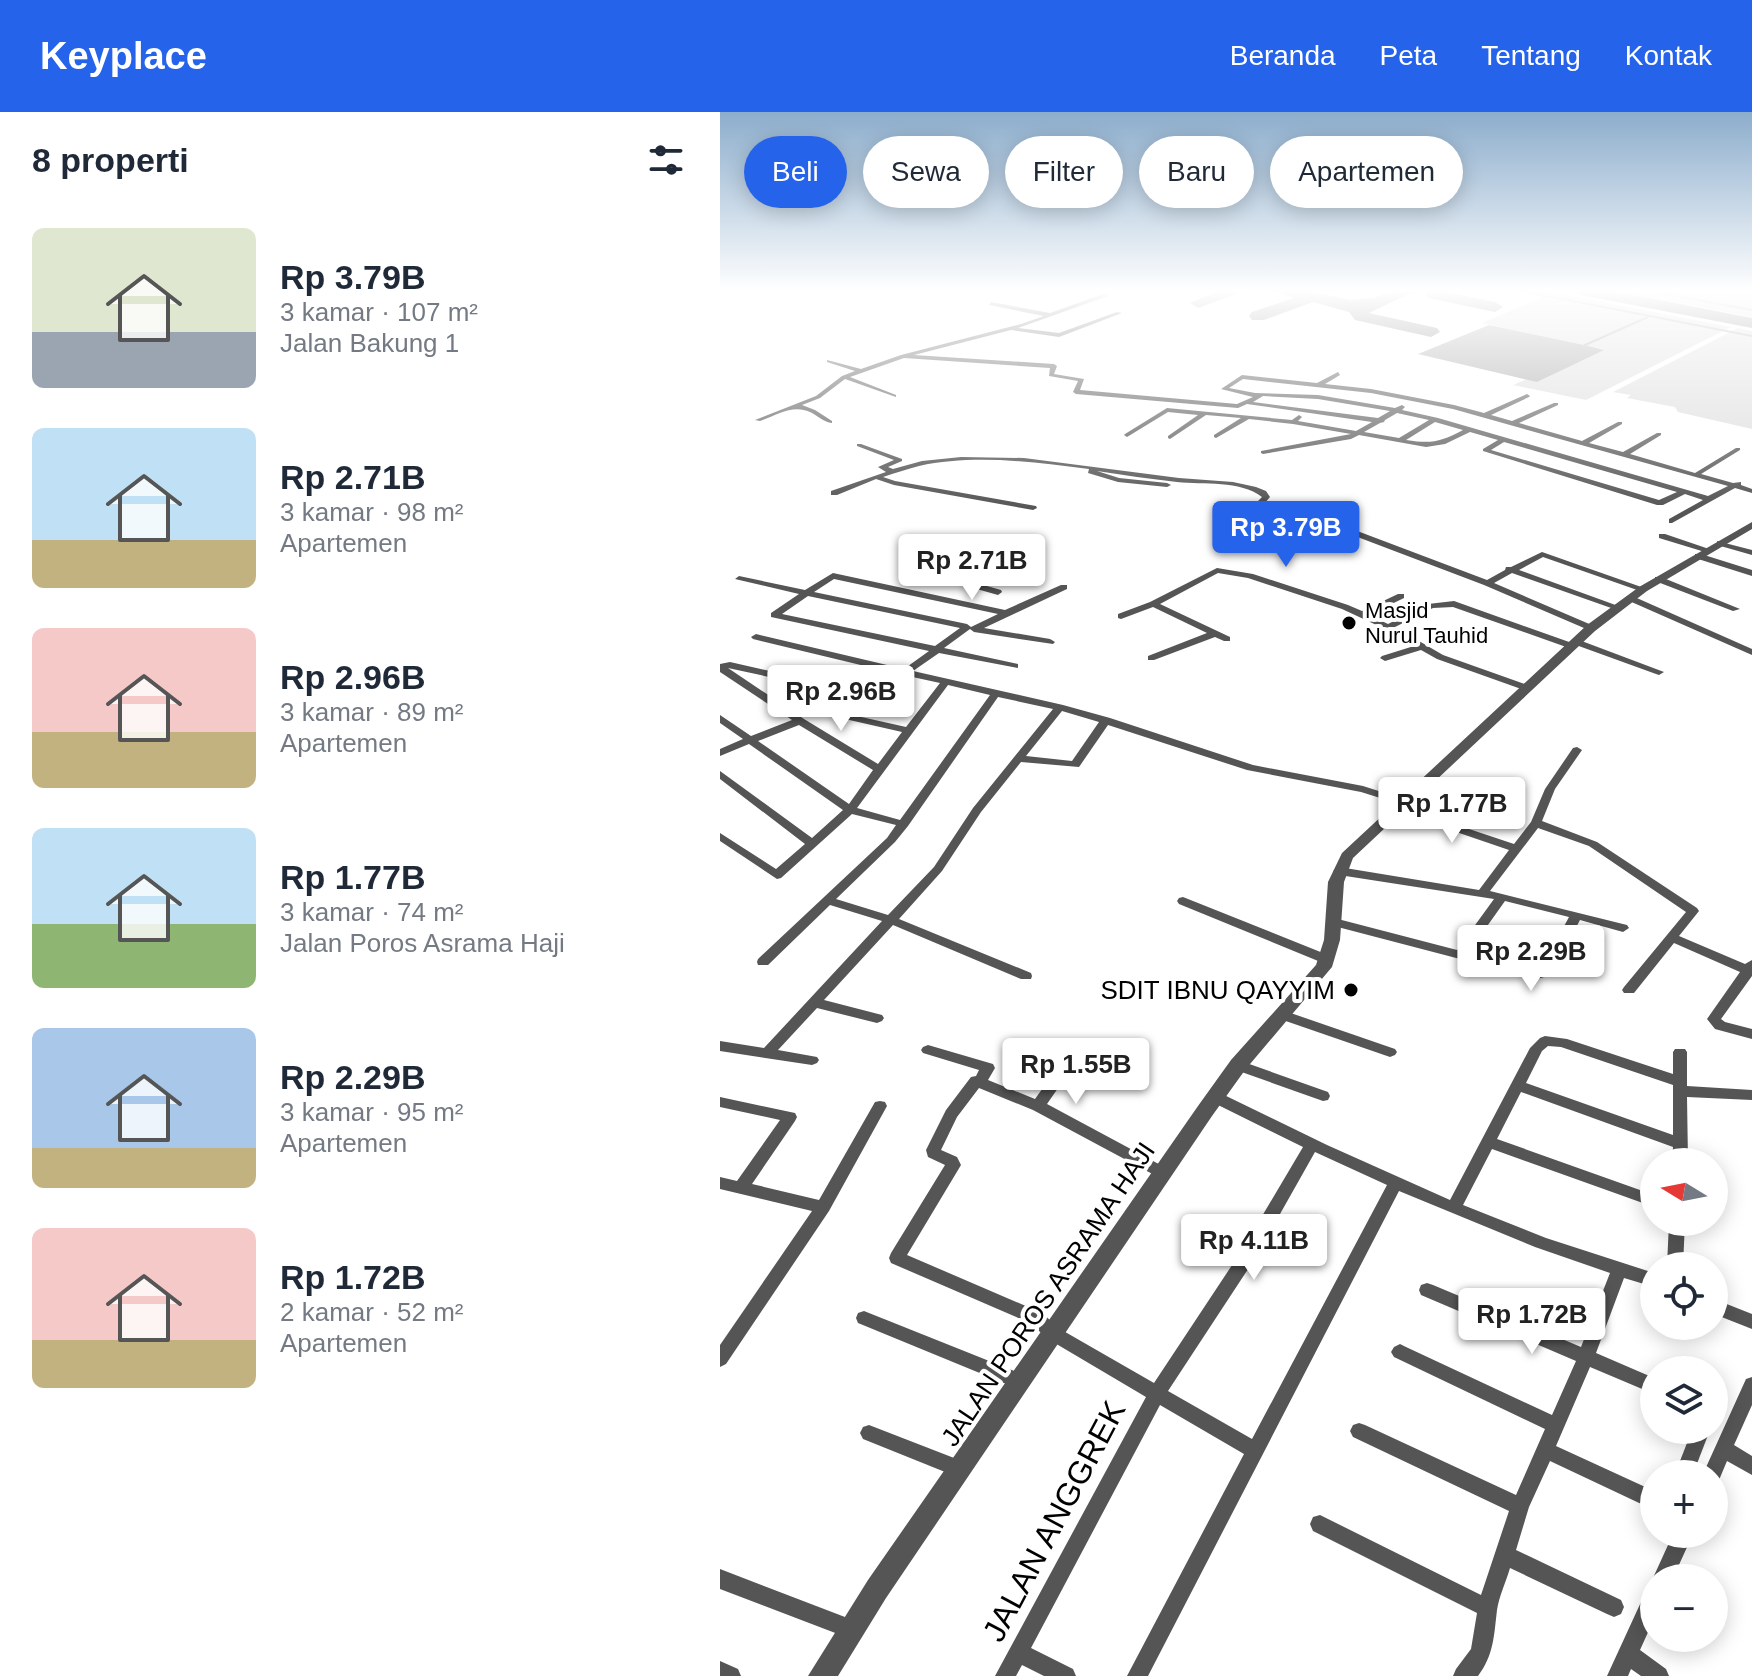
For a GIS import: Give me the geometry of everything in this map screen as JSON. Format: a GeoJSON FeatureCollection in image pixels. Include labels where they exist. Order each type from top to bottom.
{"type":"FeatureCollection","features":[{"type":"Feature","properties":{"kind":"street"},"geometry":{"type":"LineString","coordinates":[[835,363],[864,372]]}},
{"type":"Feature","properties":{"kind":"street"},"geometry":{"type":"LineString","coordinates":[[758,420],[823,394],[844,377],[886,363]]}},
{"type":"Feature","properties":{"kind":"street"},"geometry":{"type":"LineString","coordinates":[[1008,363],[1054,366],[1051,375],[1082,380],[1075,391],[1083,395],[1238,406],[1249,403],[1260,396],[1258,394]]}},
{"type":"Feature","properties":{"kind":"street"},"geometry":{"type":"LineString","coordinates":[[1319,385],[1338,374]]}},
{"type":"Feature","properties":{"kind":"street"},"geometry":{"type":"LineString","coordinates":[[844,377],[894,396]]}},
{"type":"Feature","properties":{"kind":"street"},"geometry":{"type":"LineString","coordinates":[[1709,499],[1534,446],[1398,410],[1318,397],[1258,394],[1224,388],[1242,377],[1414,398],[1738,484],[1752,491]]}},
{"type":"Feature","properties":{"kind":"street"},"geometry":{"type":"LineString","coordinates":[[1355,402],[1371,391]]}},
{"type":"Feature","properties":{"kind":"street"},"geometry":{"type":"LineString","coordinates":[[1486,415],[1527,396]]}},
{"type":"Feature","properties":{"kind":"street"},"geometry":{"type":"LineString","coordinates":[[1293,422],[1318,397]]}},
{"type":"Feature","properties":{"kind":"street"},"geometry":{"type":"LineString","coordinates":[[1263,452],[1337,441],[1360,433],[1414,398]]}},
{"type":"Feature","properties":{"kind":"street"},"geometry":{"type":"LineString","coordinates":[[1249,403],[1382,421]]}},
{"type":"Feature","properties":{"kind":"street"},"geometry":{"type":"LineString","coordinates":[[1514,423],[1556,404]]}},
{"type":"Feature","properties":{"kind":"street"},"geometry":{"type":"LineString","coordinates":[[797,406],[813,411],[830,422]]}},
{"type":"Feature","properties":{"kind":"street"},"geometry":{"type":"LineString","coordinates":[[1127,435],[1167,410],[1293,422],[1435,445],[1471,429]]}},
{"type":"Feature","properties":{"kind":"street"},"geometry":{"type":"LineString","coordinates":[[1170,437],[1205,413]]}},
{"type":"Feature","properties":{"kind":"street"},"geometry":{"type":"LineString","coordinates":[[1216,436],[1248,417]]}},
{"type":"Feature","properties":{"kind":"street"},"geometry":{"type":"LineString","coordinates":[[1399,441],[1436,419]]}},
{"type":"Feature","properties":{"kind":"street"},"geometry":{"type":"LineString","coordinates":[[1585,442],[1620,423]]}},
{"type":"Feature","properties":{"kind":"street"},"geometry":{"type":"LineString","coordinates":[[1525,444],[1547,432]]}},
{"type":"Feature","properties":{"kind":"street"},"geometry":{"type":"LineString","coordinates":[[1625,454],[1659,434]]}},
{"type":"Feature","properties":{"kind":"street"},"geometry":{"type":"LineString","coordinates":[[1505,439],[1485,450],[1660,503],[1684,492]]}},
{"type":"Feature","properties":{"kind":"street"},"geometry":{"type":"LineString","coordinates":[[1294,440],[1301,446]]}},
{"type":"Feature","properties":{"kind":"street"},"geometry":{"type":"LineString","coordinates":[[859,445],[900,460],[882,467],[893,472]]}},
{"type":"Feature","properties":{"kind":"street"},"geometry":{"type":"LineString","coordinates":[[1508,457],[1534,446]]}},
{"type":"Feature","properties":{"kind":"street"},"geometry":{"type":"LineString","coordinates":[[1698,473],[1738,449]]}},
{"type":"Feature","properties":{"kind":"street"},"geometry":{"type":"LineString","coordinates":[[1615,471],[1640,458]]}},
{"type":"Feature","properties":{"kind":"street"},"geometry":{"type":"LineString","coordinates":[[834,493],[927,462],[976,459],[1055,461],[1205,482],[1263,493],[1266,497],[1250,514],[1349,531],[1487,583],[1591,628]]}},
{"type":"Feature","properties":{"kind":"street"},"geometry":{"type":"LineString","coordinates":[[1012,466],[1094,471],[1105,480],[1190,486],[1205,482]]}},
{"type":"Feature","properties":{"kind":"street"},"geometry":{"type":"LineString","coordinates":[[1105,480],[1118,469]]}},
{"type":"Feature","properties":{"kind":"street"},"geometry":{"type":"LineString","coordinates":[[876,477],[902,485],[1033,508]]}},
{"type":"Feature","properties":{"kind":"street"},"geometry":{"type":"LineString","coordinates":[[1672,521],[1738,484]]}},
{"type":"Feature","properties":{"kind":"street"},"geometry":{"type":"LineString","coordinates":[[1183,901],[1328,960],[1339,871],[1347,856],[1591,628],[1637,593],[1752,525]]}},
{"type":"Feature","properties":{"kind":"street"},"geometry":{"type":"LineString","coordinates":[[1662,536],[1709,550],[1752,573]]}},
{"type":"Feature","properties":{"kind":"street"},"geometry":{"type":"LineString","coordinates":[[1709,550],[1752,553]]}},
{"type":"Feature","properties":{"kind":"street"},"geometry":{"type":"LineString","coordinates":[[1487,583],[1542,554],[1637,593],[1752,652]]}},
{"type":"Feature","properties":{"kind":"street"},"geometry":{"type":"LineString","coordinates":[[1509,569],[1736,609]]}},
{"type":"Feature","properties":{"kind":"street"},"geometry":{"type":"LineString","coordinates":[[1121,616],[1153,604],[1217,570],[1291,587],[1388,627],[1420,647],[1470,669],[1527,688]]}},
{"type":"Feature","properties":{"kind":"street"},"geometry":{"type":"LineString","coordinates":[[1006,613],[833,576],[774,615],[1015,666]]}},
{"type":"Feature","properties":{"kind":"street"},"geometry":{"type":"LineString","coordinates":[[739,579],[1050,642]]}},
{"type":"Feature","properties":{"kind":"street"},"geometry":{"type":"LineString","coordinates":[[955,580],[998,592],[975,605]]}},
{"type":"Feature","properties":{"kind":"street"},"geometry":{"type":"LineString","coordinates":[[908,730],[849,717],[935,649],[971,628],[1064,587]]}},
{"type":"Feature","properties":{"kind":"street"},"geometry":{"type":"LineString","coordinates":[[1361,615],[1401,596]]}},
{"type":"Feature","properties":{"kind":"street"},"geometry":{"type":"LineString","coordinates":[[1153,604],[1227,639]]}},
{"type":"Feature","properties":{"kind":"street"},"geometry":{"type":"LineString","coordinates":[[1388,627],[1431,606],[1454,604],[1659,672]]}},
{"type":"Feature","properties":{"kind":"street"},"geometry":{"type":"LineString","coordinates":[[1151,658],[1216,633]]}},
{"type":"Feature","properties":{"kind":"street"},"geometry":{"type":"LineString","coordinates":[[756,637],[1060,707],[1251,768],[1363,789],[1515,848]]}},
{"type":"Feature","properties":{"kind":"street"},"geometry":{"type":"LineString","coordinates":[[1385,658],[1420,647]]}},
{"type":"Feature","properties":{"kind":"street"},"geometry":{"type":"LineString","coordinates":[[720,667],[730,665],[873,697]]}},
{"type":"Feature","properties":{"kind":"street"},"geometry":{"type":"LineString","coordinates":[[720,667],[879,769]]}},
{"type":"Feature","properties":{"kind":"street"},"geometry":{"type":"LineString","coordinates":[[720,836],[777,875],[850,810],[946,682]]}},
{"type":"Feature","properties":{"kind":"street"},"geometry":{"type":"LineString","coordinates":[[763,962],[829,901],[904,824],[996,693]]}},
{"type":"Feature","properties":{"kind":"street"},"geometry":{"type":"LineString","coordinates":[[769,1051],[938,869],[977,810],[1060,707]]}},
{"type":"Feature","properties":{"kind":"street"},"geometry":{"type":"LineString","coordinates":[[720,718],[850,810],[904,824]]}},
{"type":"Feature","properties":{"kind":"street"},"geometry":{"type":"LineString","coordinates":[[1017,758],[1075,765],[1106,720]]}},
{"type":"Feature","properties":{"kind":"street"},"geometry":{"type":"LineString","coordinates":[[720,753],[800,721]]}},
{"type":"Feature","properties":{"kind":"street"},"geometry":{"type":"LineString","coordinates":[[1481,895],[1536,823],[1550,789],[1577,750]]}},
{"type":"Feature","properties":{"kind":"street"},"geometry":{"type":"LineString","coordinates":[[720,774],[812,844]]}},
{"type":"Feature","properties":{"kind":"street"},"geometry":{"type":"LineString","coordinates":[[1536,823],[1593,844],[1694,913],[1629,990]]}},
{"type":"Feature","properties":{"kind":"street"},"geometry":{"type":"LineString","coordinates":[[1339,871],[1502,897],[1623,928]]}},
{"type":"Feature","properties":{"kind":"street"},"geometry":{"type":"LineString","coordinates":[[1460,955],[1502,897]]}},
{"type":"Feature","properties":{"kind":"street"},"geometry":{"type":"LineString","coordinates":[[829,901],[891,920],[1026,976]]}},
{"type":"Feature","properties":{"kind":"street"},"geometry":{"type":"LineString","coordinates":[[1334,922],[1532,975],[1543,975],[1576,915]]}},
{"type":"Feature","properties":{"kind":"street"},"geometry":{"type":"LineString","coordinates":[[1673,938],[1750,969],[1714,1019],[1720,1026],[1752,1034]]}},
{"type":"Feature","properties":{"kind":"street","name":"JALAN POROS ASRAMA HAJI"},"geometry":{"type":"LineString","coordinates":[[822,1676],[851,1629],[1215,1097],[1238,1065],[1328,960]]}},
{"type":"Feature","properties":{"kind":"street"},"geometry":{"type":"LineString","coordinates":[[813,1002],[877,1018]]}},
{"type":"Feature","properties":{"kind":"street"},"geometry":{"type":"LineString","coordinates":[[1282,1015],[1390,1052]]}},
{"type":"Feature","properties":{"kind":"street"},"geometry":{"type":"LineString","coordinates":[[1454,1208],[1537,1048],[1550,1040],[1681,1087],[1752,1095]]}},
{"type":"Feature","properties":{"kind":"street"},"geometry":{"type":"LineString","coordinates":[[720,1046],[769,1051],[812,1060]]}},
{"type":"Feature","properties":{"kind":"street"},"geometry":{"type":"LineString","coordinates":[[1038,1106],[1078,1049]]}},
{"type":"Feature","properties":{"kind":"street"},"geometry":{"type":"LineString","coordinates":[[928,1050],[988,1068],[951,1114],[933,1150],[933,1153],[952,1161],[953,1165],[897,1258],[1036,1318],[1054,1334],[1253,1450]]}},
{"type":"Feature","properties":{"kind":"street"},"geometry":{"type":"LineString","coordinates":[[1680,1052],[1681,1148]]}},
{"type":"Feature","properties":{"kind":"street"},"geometry":{"type":"LineString","coordinates":[[1238,1065],[1323,1096]]}},
{"type":"Feature","properties":{"kind":"street"},"geometry":{"type":"LineString","coordinates":[[978,1081],[1038,1106],[1163,1173]]}},
{"type":"Feature","properties":{"kind":"street"},"geometry":{"type":"LineString","coordinates":[[1517,1085],[1681,1144]]}},
{"type":"Feature","properties":{"kind":"street"},"geometry":{"type":"LineString","coordinates":[[1215,1097],[1312,1145],[1454,1208],[1640,1276]]}},
{"type":"Feature","properties":{"kind":"street"},"geometry":{"type":"LineString","coordinates":[[722,1106],[790,1117],[741,1188]]}},
{"type":"Feature","properties":{"kind":"street"},"geometry":{"type":"LineString","coordinates":[[720,1359],[823,1207],[880,1106]]}},
{"type":"Feature","properties":{"kind":"street"},"geometry":{"type":"LineString","coordinates":[[1488,1142],[1640,1196]]}},
{"type":"Feature","properties":{"kind":"street","name":"JALAN ANGGREK"},"geometry":{"type":"LineString","coordinates":[[1005,1676],[1156,1395],[1248,1255],[1312,1145]]}},
{"type":"Feature","properties":{"kind":"street"},"geometry":{"type":"LineString","coordinates":[[1137,1676],[1396,1182]]}},
{"type":"Feature","properties":{"kind":"street"},"geometry":{"type":"LineString","coordinates":[[720,1183],[823,1207]]}},
{"type":"Feature","properties":{"kind":"street"},"geometry":{"type":"LineString","coordinates":[[1463,1676],[1484,1650],[1487,1608],[1520,1507],[1586,1357],[1619,1270]]}},
{"type":"Feature","properties":{"kind":"street"},"geometry":{"type":"LineString","coordinates":[[1427,1290],[1640,1380]]}},
{"type":"Feature","properties":{"kind":"street"},"geometry":{"type":"LineString","coordinates":[[1728,1312],[1752,1322]]}},
{"type":"Feature","properties":{"kind":"street"},"geometry":{"type":"LineString","coordinates":[[864,1318],[1021,1382]]}},
{"type":"Feature","properties":{"kind":"street"},"geometry":{"type":"LineString","coordinates":[[1400,1352],[1557,1426]]}},
{"type":"Feature","properties":{"kind":"street"},"geometry":{"type":"LineString","coordinates":[[1719,1460],[1752,1385]]}},
{"type":"Feature","properties":{"kind":"street"},"geometry":{"type":"LineString","coordinates":[[1359,1431],[1520,1507]]}},
{"type":"Feature","properties":{"kind":"street"},"geometry":{"type":"LineString","coordinates":[[869,1433],[960,1469]]}},
{"type":"Feature","properties":{"kind":"street"},"geometry":{"type":"LineString","coordinates":[[1724,1449],[1752,1466]]}},
{"type":"Feature","properties":{"kind":"street"},"geometry":{"type":"LineString","coordinates":[[1546,1450],[1640,1494]]}},
{"type":"Feature","properties":{"kind":"street"},"geometry":{"type":"LineString","coordinates":[[1320,1524],[1487,1608]]}},
{"type":"Feature","properties":{"kind":"street"},"geometry":{"type":"LineString","coordinates":[[1504,1555],[1614,1607]]}},
{"type":"Feature","properties":{"kind":"street"},"geometry":{"type":"LineString","coordinates":[[720,1579],[851,1629]]}},
{"type":"Feature","properties":{"kind":"street"},"geometry":{"type":"LineString","coordinates":[[1617,1676],[1640,1626]]}},
{"type":"Feature","properties":{"kind":"street"},"geometry":{"type":"LineString","coordinates":[[1018,1652],[1066,1676]]}},
{"type":"Feature","properties":{"kind":"street"},"geometry":{"type":"LineString","coordinates":[[1627,1653],[1659,1676]]}},
{"type":"Feature","properties":{"kind":"street"},"geometry":{"type":"LineString","coordinates":[[720,1671],[731,1676]]}},
{"type":"Feature","properties":{"kind":"shaded area"},"geometry":{"type":"Polygon","coordinates":[[[1456,363],[1577,363],[1537,382],[1456,363]]]}},
{"type":"Feature","properties":{"kind":"shaded area"},"geometry":{"type":"Polygon","coordinates":[[[1575,363],[1660,363],[1586,400],[1513,385],[1527,379],[1537,382],[1575,363]]]}},
{"type":"Feature","properties":{"kind":"shaded area"},"geometry":{"type":"Polygon","coordinates":[[[1670,363],[1752,363],[1752,429],[1678,412],[1675,407],[1627,398],[1631,395],[1613,392],[1670,363]]]}},
{"type":"Feature","properties":{"kind":"place","name":"Masjid Nurul Tauhid"},"geometry":{"type":"Point","coordinates":[1349,623]}},
{"type":"Feature","properties":{"kind":"place","name":"SDIT IBNU QAYYIM"},"geometry":{"type":"Point","coordinates":[1351,990]}}]}
